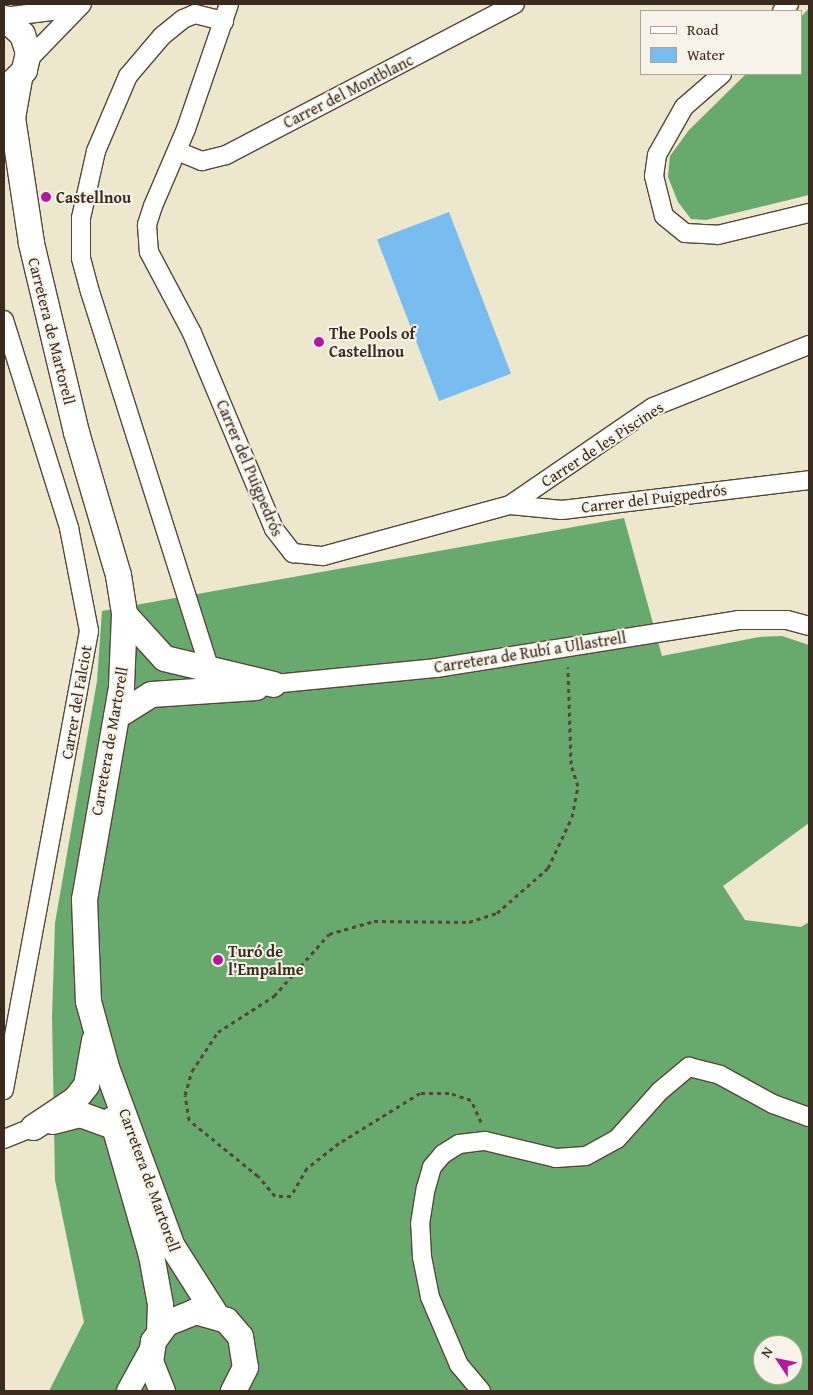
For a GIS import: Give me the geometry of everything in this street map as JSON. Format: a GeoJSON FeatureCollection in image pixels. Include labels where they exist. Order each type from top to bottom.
{"type":"FeatureCollection","features":[{"type":"Feature","properties":{"kind":"main road","name":"Carretera de Martorell"},"geometry":{"type":"LineString","coordinates":[[4,17],[22,34],[12,116],[31,243],[76,432],[118,575],[124,614],[116,716],[84,899],[84,973],[95,1030],[106,1067],[126,1112],[172,1246],[216,1315],[234,1327],[244,1346],[240,1387]]}},
{"type":"Feature","properties":{"kind":"main road","name":"Carretera de Martorell"},"geometry":{"type":"LineString","coordinates":[[4,179],[31,243]]}},
{"type":"Feature","properties":{"kind":"main road"},"geometry":{"type":"LineString","coordinates":[[124,614],[164,658],[210,679],[242,690],[273,684]]}},
{"type":"Feature","properties":{"kind":"main road"},"geometry":{"type":"LineString","coordinates":[[116,716],[151,694],[210,679]]}},
{"type":"Feature","properties":{"kind":"main road"},"geometry":{"type":"LineString","coordinates":[[33,1126],[75,1099],[86,1085],[95,1030]]}},
{"type":"Feature","properties":{"kind":"main road","name":"Carretera de Martorell"},"geometry":{"type":"LineString","coordinates":[[106,1067],[113,1126],[152,1263],[160,1304],[152,1373],[162,1391]]}},
{"type":"Feature","properties":{"kind":"main road"},"geometry":{"type":"LineString","coordinates":[[33,1126],[80,1114],[113,1126]]}},
{"type":"Feature","properties":{"kind":"main road"},"geometry":{"type":"LineString","coordinates":[[155,1342],[185,1313],[216,1315]]}},
{"type":"Feature","properties":{"kind":"street","name":"Carrer del Puigpedrós"},"geometry":{"type":"LineString","coordinates":[[229,4],[177,151],[148,225],[150,252],[192,333],[282,544],[293,553],[323,556],[510,505],[562,510],[809,480]]}},
{"type":"Feature","properties":{"kind":"street","name":"Carrer del Montblanc"},"geometry":{"type":"LineString","coordinates":[[177,151],[202,161],[226,155],[515,4]]}},
{"type":"Feature","properties":{"kind":"street"},"geometry":{"type":"LineString","coordinates":[[4,17],[78,6]]}},
{"type":"Feature","properties":{"kind":"street"},"geometry":{"type":"LineString","coordinates":[[17,76],[78,6]]}},
{"type":"Feature","properties":{"kind":"street"},"geometry":{"type":"LineString","coordinates":[[210,679],[90,292],[82,258],[81,218],[96,151],[128,76],[162,36],[183,19],[195,14],[224,21]]}},
{"type":"Feature","properties":{"kind":"street"},"geometry":{"type":"LineString","coordinates":[[721,75],[684,107],[667,132],[657,154],[658,201],[674,226],[701,234],[718,235],[809,213]]}},
{"type":"Feature","properties":{"kind":"street","name":"Carrer del Falciot"},"geometry":{"type":"LineString","coordinates":[[4,320],[69,528],[89,631],[4,1090]]}},
{"type":"Feature","properties":{"kind":"street","name":"Carrer de les Piscines"},"geometry":{"type":"LineString","coordinates":[[510,505],[653,408],[809,345]]}},
{"type":"Feature","properties":{"kind":"street"},"geometry":{"type":"LineString","coordinates":[[787,620],[809,615]]}},
{"type":"Feature","properties":{"kind":"street","name":"Carretera de Rubí a Ullastrell"},"geometry":{"type":"LineString","coordinates":[[273,684],[436,668],[738,620],[787,620]]}},
{"type":"Feature","properties":{"kind":"street"},"geometry":{"type":"LineString","coordinates":[[787,620],[809,626]]}},
{"type":"Feature","properties":{"kind":"street"},"geometry":{"type":"LineString","coordinates":[[481,1391],[459,1365],[430,1297],[420,1224],[432,1167],[459,1144],[485,1141],[556,1158],[586,1156],[617,1139],[666,1084],[690,1067],[720,1074],[772,1104],[809,1117]]}},
{"type":"Feature","properties":{"kind":"street"},"geometry":{"type":"LineString","coordinates":[[4,1139],[33,1126]]}},
{"type":"Feature","properties":{"kind":"street"},"geometry":{"type":"LineString","coordinates":[[128,1391],[155,1342]]}},
{"type":"Feature","properties":{"kind":"path"},"geometry":{"type":"LineString","coordinates":[[485,1141],[471,1100],[449,1092],[420,1093],[339,1143],[307,1168],[291,1196],[275,1196],[258,1176],[189,1120],[185,1095],[192,1071],[218,1032],[274,996],[329,934],[374,921],[469,922],[497,913],[548,868],[572,817],[578,786],[571,764],[569,646]]}},
{"type":"Feature","properties":{"kind":"green space"},"geometry":{"type":"Polygon","coordinates":[[[809,8],[809,195],[706,220],[691,219],[678,202],[668,177],[670,156],[689,130],[745,75],[803,75],[803,15],[809,8]]]}},
{"type":"Feature","properties":{"kind":"green space"},"geometry":{"type":"Polygon","coordinates":[[[624,518],[662,656],[759,637],[782,636],[809,645],[809,823],[723,886],[745,920],[801,927],[809,922],[809,1391],[49,1391],[84,1322],[55,1180],[52,1017],[55,923],[97,681],[102,611],[624,518]]]}},
{"type":"Feature","properties":{"kind":"water"},"geometry":{"type":"Polygon","coordinates":[[[449,212],[511,374],[439,401],[377,240],[449,212]]]}},
{"type":"Feature","properties":{"kind":"place","name":"Castellnou"},"geometry":{"type":"Point","coordinates":[46,197]}},
{"type":"Feature","properties":{"kind":"place","name":"The Pools of Castellnou"},"geometry":{"type":"Point","coordinates":[319,342]}},
{"type":"Feature","properties":{"kind":"place","name":"Turó de l'Empalme"},"geometry":{"type":"Point","coordinates":[218,960]}}]}
